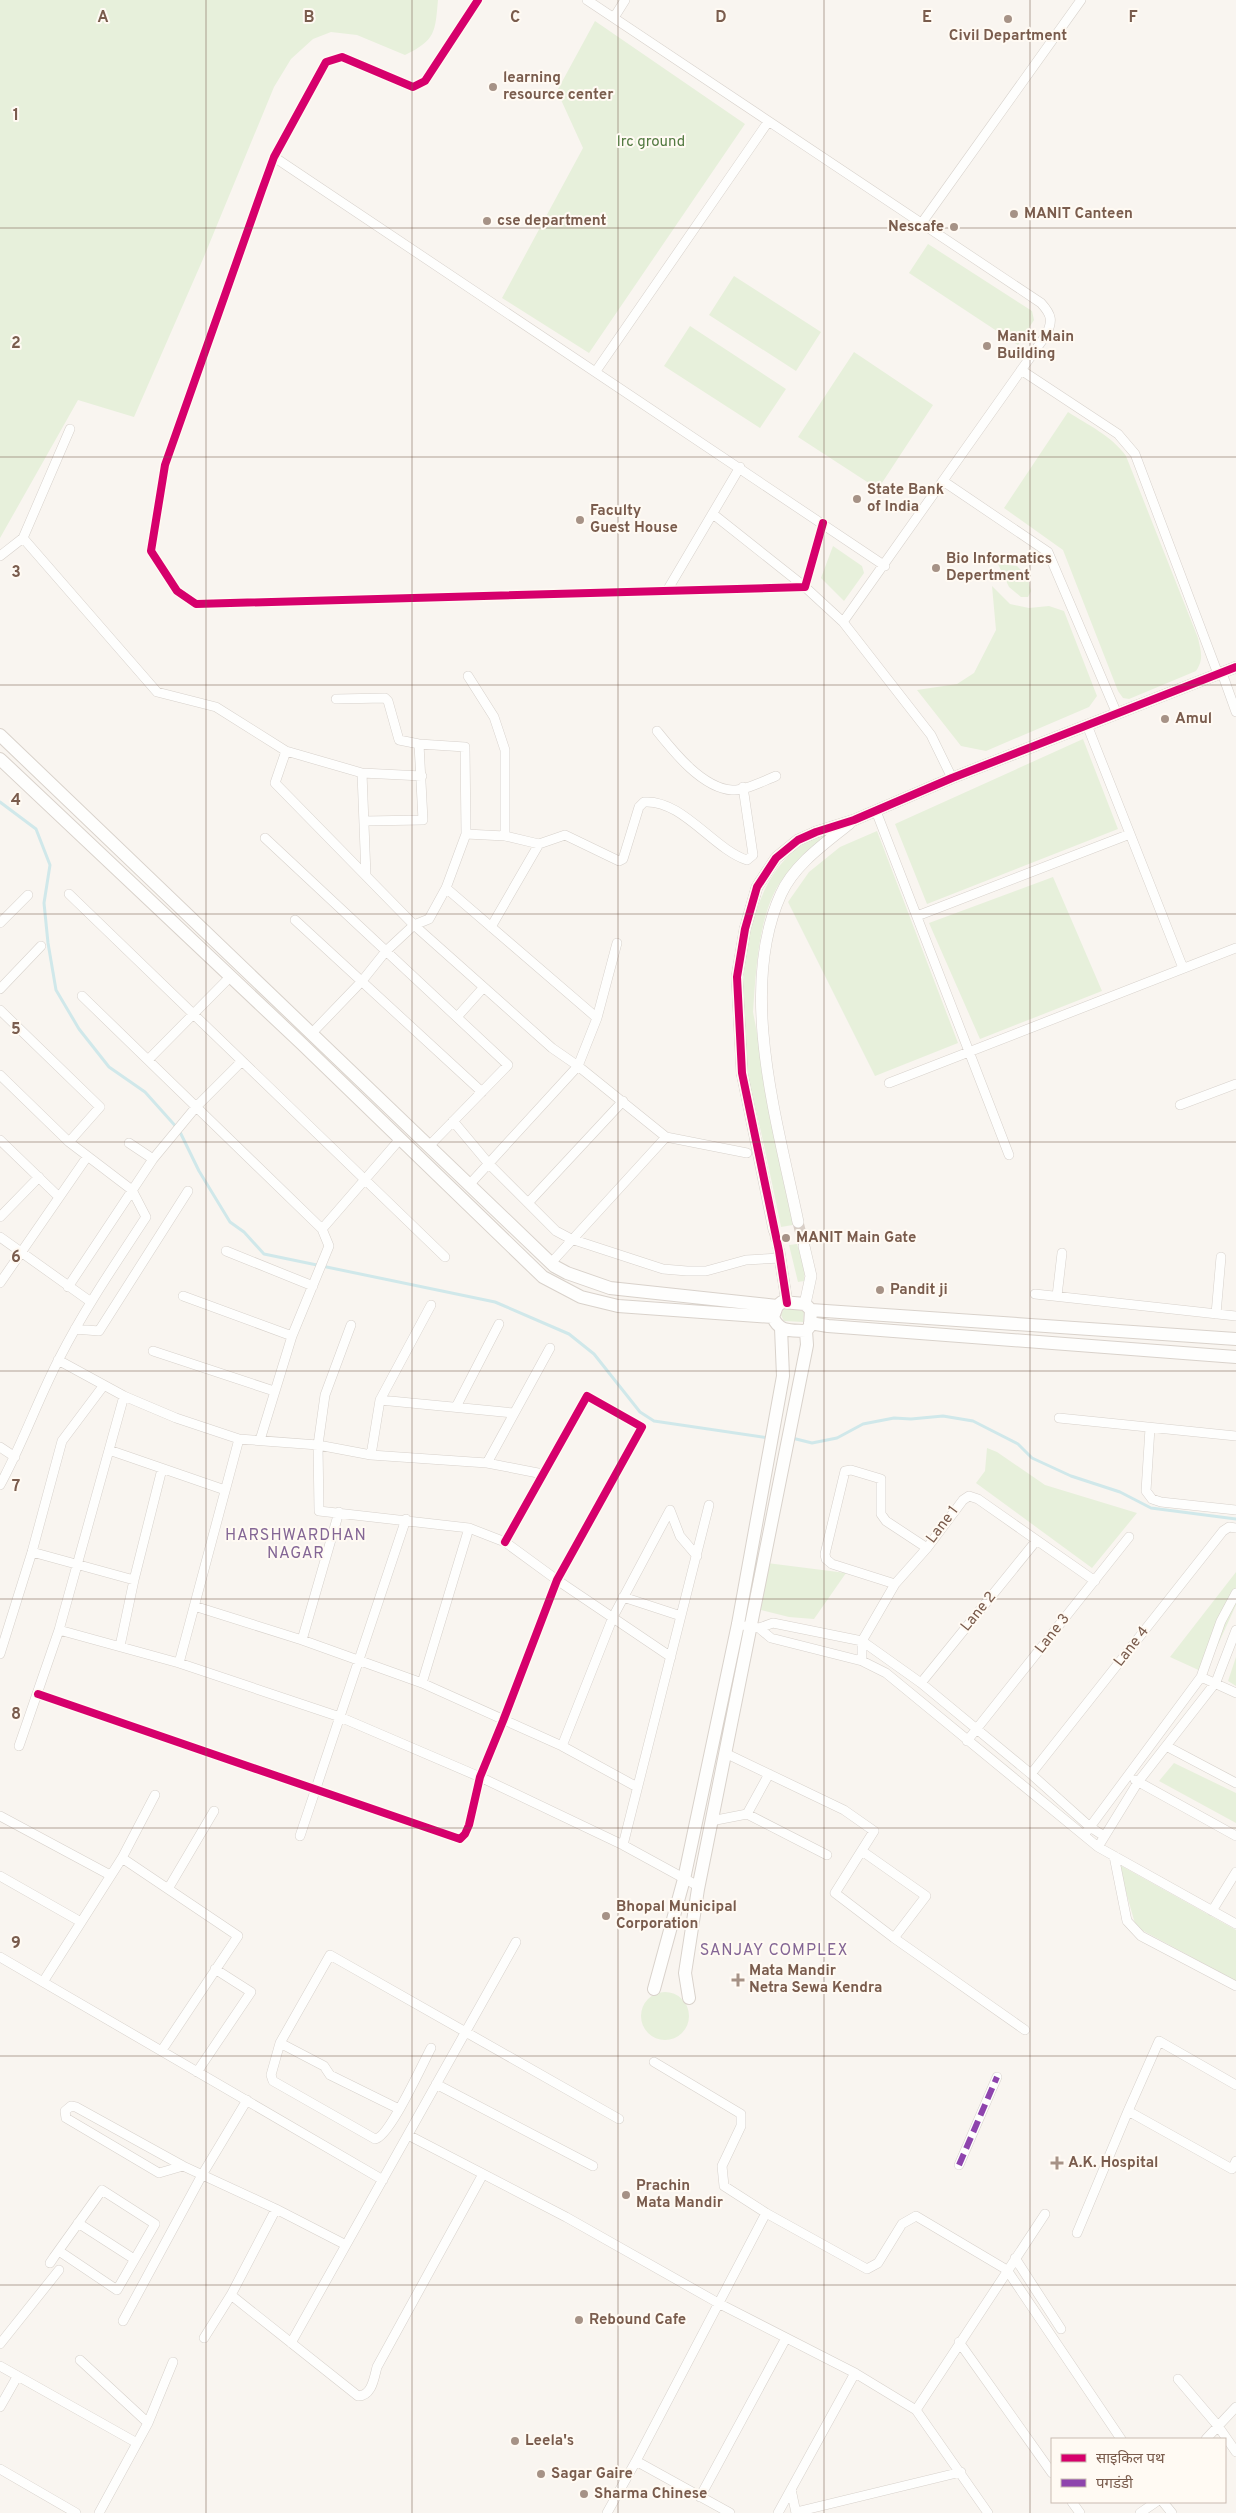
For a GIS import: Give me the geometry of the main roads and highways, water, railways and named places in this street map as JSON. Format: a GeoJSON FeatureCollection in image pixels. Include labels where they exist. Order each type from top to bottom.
{"type":"FeatureCollection","features":[{"type":"Feature","properties":{"kind":"main road"},"geometry":{"type":"LineString","coordinates":[[0,735],[551,1263],[567,1273],[610,1288],[779,1309],[808,1317],[828,1326],[1236,1357]]}},
{"type":"Feature","properties":{"kind":"main road"},"geometry":{"type":"LineString","coordinates":[[0,759],[231,976],[543,1277],[581,1297],[618,1306],[779,1309]]}},
{"type":"Feature","properties":{"kind":"main road"},"geometry":{"type":"LineString","coordinates":[[654,1989],[684,1879],[738,1624],[771,1450],[783,1376],[779,1309]]}},
{"type":"Feature","properties":{"kind":"main road"},"geometry":{"type":"LineString","coordinates":[[689,1998],[684,1973],[698,1886],[725,1754],[755,1627],[784,1454],[807,1345],[808,1317]]}},
{"type":"Feature","properties":{"kind":"main road"},"geometry":{"type":"LineString","coordinates":[[781,1328],[789,1331],[808,1317],[1236,1339]]}},
{"type":"Feature","properties":{"kind":"waterway"},"geometry":{"type":"LineString","coordinates":[[0,802],[36,829],[50,865],[44,903],[48,943],[56,990],[79,1029],[109,1067],[145,1092],[179,1130],[199,1171],[230,1222],[244,1232],[264,1254],[495,1302],[569,1334],[594,1354],[640,1412],[654,1421],[769,1438]]}},
{"type":"Feature","properties":{"kind":"waterway"},"geometry":{"type":"LineString","coordinates":[[792,1438],[812,1443],[837,1438],[863,1424],[894,1418],[911,1419],[943,1416],[973,1421],[1018,1444],[1032,1458],[1071,1476],[1120,1492],[1151,1508],[1236,1519]]}},
{"type":"Feature","properties":{"kind":"tunnel"},"geometry":{"type":"LineString","coordinates":[[798,1222],[804,1246]]}},
{"type":"Feature","properties":{"kind":"tunnel"},"geometry":{"type":"LineString","coordinates":[[774,1230],[779,1251]]}},
{"type":"Feature","properties":{"kind":"place","name":"Civil Department"},"geometry":{"type":"Point","coordinates":[1008,19]}},
{"type":"Feature","properties":{"kind":"place","name":"learning resource center"},"geometry":{"type":"Point","coordinates":[493,87]}},
{"type":"Feature","properties":{"kind":"place","name":"MANIT Canteen"},"geometry":{"type":"Point","coordinates":[1014,214]}},
{"type":"Feature","properties":{"kind":"place","name":"cse department"},"geometry":{"type":"Point","coordinates":[487,221]}},
{"type":"Feature","properties":{"kind":"place","name":"Nescafe"},"geometry":{"type":"Point","coordinates":[954,227]}},
{"type":"Feature","properties":{"kind":"place","name":"Manit Main Building"},"geometry":{"type":"Point","coordinates":[987,346]}},
{"type":"Feature","properties":{"kind":"place","name":"State Bank of India"},"geometry":{"type":"Point","coordinates":[857,499]}},
{"type":"Feature","properties":{"kind":"place","name":"Faculty Guest House"},"geometry":{"type":"Point","coordinates":[580,520]}},
{"type":"Feature","properties":{"kind":"place","name":"Bio Informatics Depertment"},"geometry":{"type":"Point","coordinates":[936,568]}},
{"type":"Feature","properties":{"kind":"place","name":"Amul"},"geometry":{"type":"Point","coordinates":[1165,719]}},
{"type":"Feature","properties":{"kind":"place","name":"MANIT Main Gate"},"geometry":{"type":"Point","coordinates":[786,1238]}},
{"type":"Feature","properties":{"kind":"place","name":"Pandit ji"},"geometry":{"type":"Point","coordinates":[880,1290]}},
{"type":"Feature","properties":{"kind":"place","name":"Bhopal Municipal Corporation"},"geometry":{"type":"Point","coordinates":[606,1916]}},
{"type":"Feature","properties":{"kind":"place","name":"Mata Mandir Netra Sewa Kendra"},"geometry":{"type":"Point","coordinates":[738,1980]}},
{"type":"Feature","properties":{"kind":"place","name":"A.K. Hospital"},"geometry":{"type":"Point","coordinates":[1057,2163]}},
{"type":"Feature","properties":{"kind":"place","name":"Prachin Mata Mandir"},"geometry":{"type":"Point","coordinates":[626,2195]}},
{"type":"Feature","properties":{"kind":"place","name":"Rebound Cafe"},"geometry":{"type":"Point","coordinates":[579,2320]}},
{"type":"Feature","properties":{"kind":"place","name":"Leela's"},"geometry":{"type":"Point","coordinates":[515,2441]}},
{"type":"Feature","properties":{"kind":"place","name":"Sagar Gaire"},"geometry":{"type":"Point","coordinates":[541,2474]}},
{"type":"Feature","properties":{"kind":"place","name":"Sharma Chinese"},"geometry":{"type":"Point","coordinates":[584,2494]}},
{"type":"Feature","properties":{"kind":"district","name":"HARSHWARDHAN NAGAR"},"geometry":{"type":"Point","coordinates":[296,1545]}},
{"type":"Feature","properties":{"kind":"district","name":"SANJAY COMPLEX"},"geometry":{"type":"Point","coordinates":[774,1951]}},
{"type":"Feature","properties":{"kind":"park label","name":"lrc ground"},"geometry":{"type":"Point","coordinates":[651,142]}}]}
